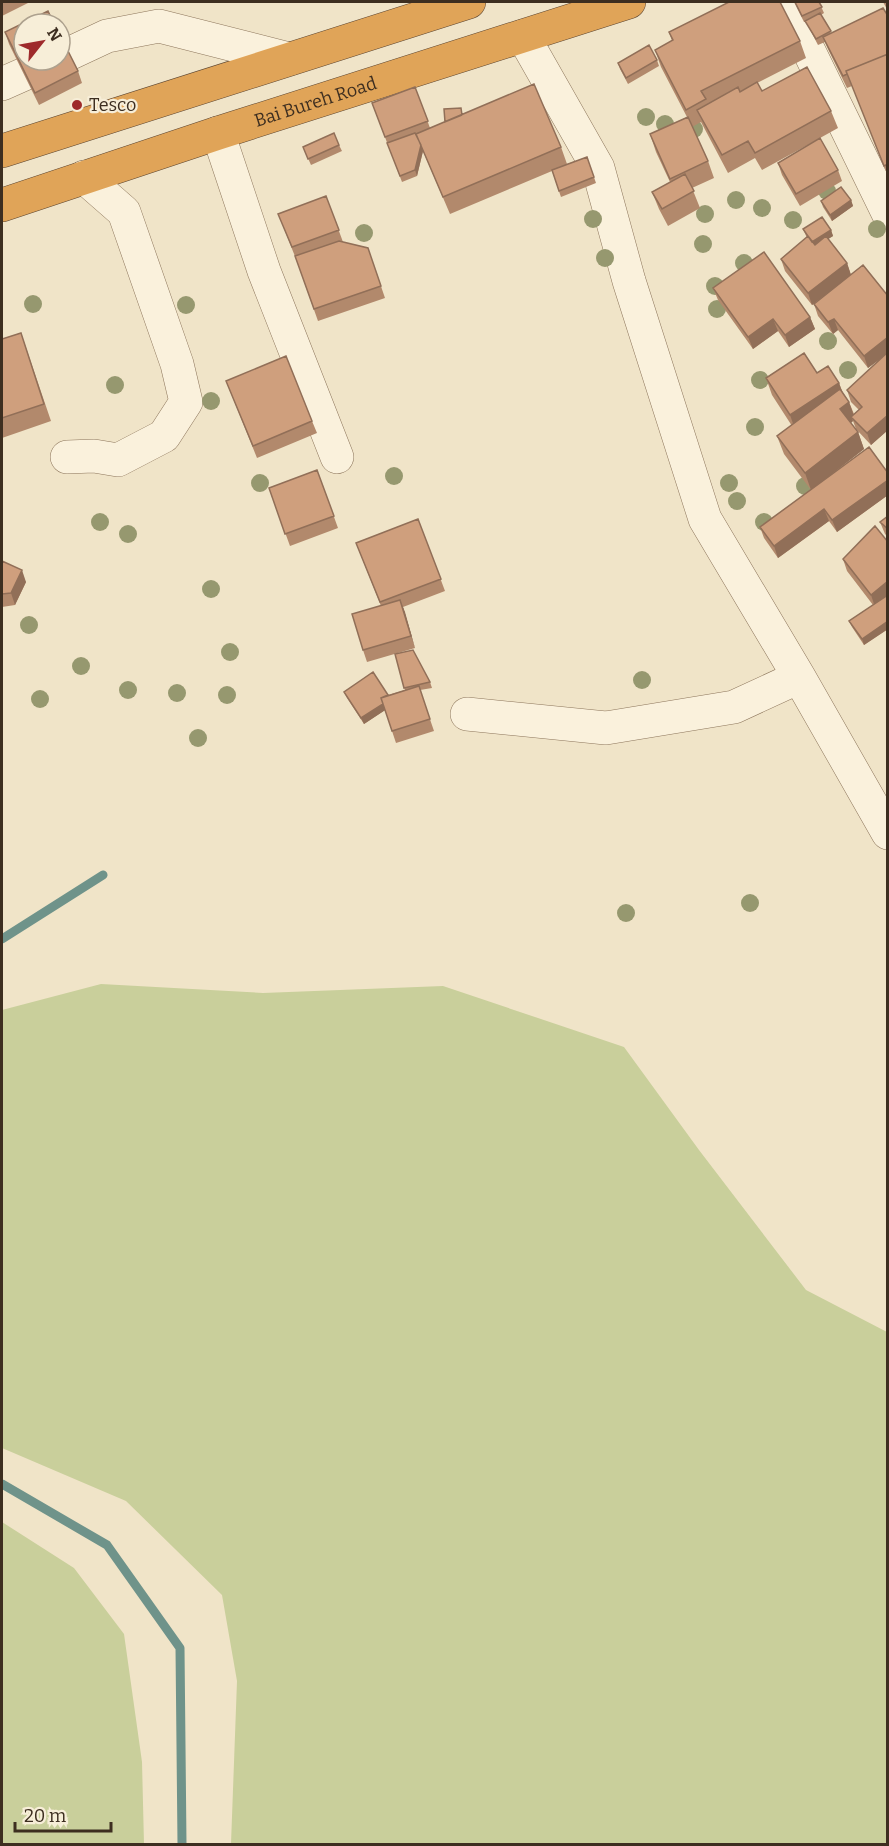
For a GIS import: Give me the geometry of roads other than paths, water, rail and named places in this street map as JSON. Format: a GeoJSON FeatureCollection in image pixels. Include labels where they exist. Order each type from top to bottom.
{"type":"FeatureCollection","features":[{"type":"Feature","properties":{"kind":"highway"},"geometry":{"type":"LineString","coordinates":[[2,151],[469,2]]}},
{"type":"Feature","properties":{"kind":"highway","name":"Bai Bureh Road"},"geometry":{"type":"LineString","coordinates":[[2,205],[218,133],[629,2]]}},
{"type":"Feature","properties":{"kind":"street"},"geometry":{"type":"LineString","coordinates":[[785,2],[888,213]]}},
{"type":"Feature","properties":{"kind":"street"},"geometry":{"type":"LineString","coordinates":[[72,52],[106,36],[159,26],[289,59]]}},
{"type":"Feature","properties":{"kind":"street"},"geometry":{"type":"LineString","coordinates":[[523,36],[598,168],[629,281],[705,519],[800,676],[888,833]]}},
{"type":"Feature","properties":{"kind":"street"},"geometry":{"type":"LineString","coordinates":[[2,84],[29,72]]}},
{"type":"Feature","properties":{"kind":"street"},"geometry":{"type":"LineString","coordinates":[[218,133],[264,271],[337,457]]}},
{"type":"Feature","properties":{"kind":"street"},"geometry":{"type":"LineString","coordinates":[[67,457],[94,456],[118,460],[164,436],[186,402],[177,364],[124,212],[84,177]]}},
{"type":"Feature","properties":{"kind":"street"},"geometry":{"type":"LineString","coordinates":[[467,714],[606,728],[734,707],[800,676]]}},
{"type":"Feature","properties":{"kind":"waterway"},"geometry":{"type":"LineString","coordinates":[[2,939],[103,875]]}},
{"type":"Feature","properties":{"kind":"waterway"},"geometry":{"type":"LineString","coordinates":[[2,1484],[107,1545],[180,1648],[182,1844]]}},
{"type":"Feature","properties":{"kind":"place","name":"Tesco"},"geometry":{"type":"Point","coordinates":[77,105]}}]}
